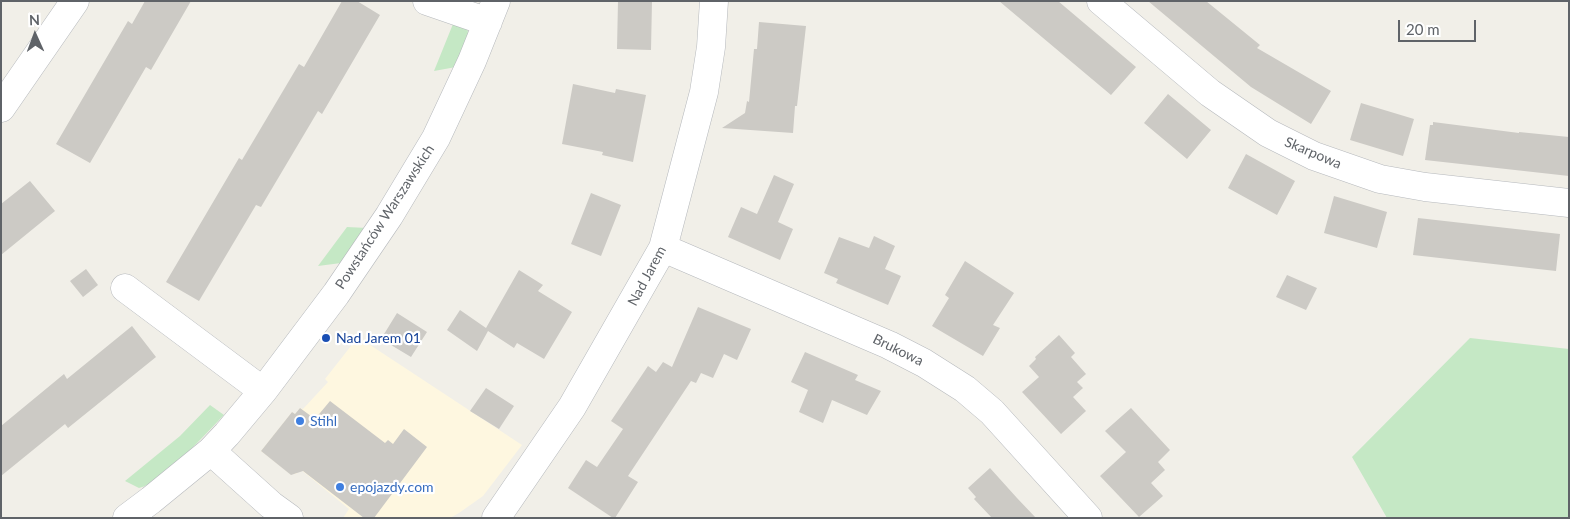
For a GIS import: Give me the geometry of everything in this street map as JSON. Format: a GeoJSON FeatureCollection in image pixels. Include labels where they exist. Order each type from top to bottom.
{"type":"FeatureCollection","features":[{"type":"Feature","properties":{"kind":"street"},"geometry":{"type":"LineString","coordinates":[[1,108],[75,1]]}},
{"type":"Feature","properties":{"kind":"street"},"geometry":{"type":"LineString","coordinates":[[427,1],[492,12]]}},
{"type":"Feature","properties":{"kind":"street","name":"Nad Jarem"},"geometry":{"type":"LineString","coordinates":[[496,518],[572,407],[663,248],[704,92],[711,47],[714,1]]}},
{"type":"Feature","properties":{"kind":"street","name":"Skarpowa"},"geometry":{"type":"LineString","coordinates":[[1101,1],[1210,93],[1268,133],[1314,156],[1380,179],[1425,188],[1569,203]]}},
{"type":"Feature","properties":{"kind":"street","name":"Powstańców Warszawskich"},"geometry":{"type":"LineString","coordinates":[[127,518],[212,451],[264,391],[364,252],[414,175],[456,97],[492,12]]}},
{"type":"Feature","properties":{"kind":"street","name":"Brukowa"},"geometry":{"type":"LineString","coordinates":[[663,248],[889,345],[924,363],[965,389],[992,412],[1088,518]]}},
{"type":"Feature","properties":{"kind":"street"},"geometry":{"type":"LineString","coordinates":[[125,288],[264,391]]}},
{"type":"Feature","properties":{"kind":"street"},"geometry":{"type":"LineString","coordinates":[[212,451],[288,518]]}},
{"type":"Feature","properties":{"kind":"shaded area"},"geometry":{"type":"Polygon","coordinates":[[[358,337],[522,445],[483,496],[450,518],[343,518],[349,509],[300,469],[296,474],[290,474],[261,451],[292,412],[295,414],[300,408],[303,409],[328,382],[325,379],[358,337]]]}},
{"type":"Feature","properties":{"kind":"green space"},"geometry":{"type":"Polygon","coordinates":[[[455,19],[465,26],[468,31],[463,52],[456,67],[434,71],[455,19]]]}},
{"type":"Feature","properties":{"kind":"green space"},"geometry":{"type":"Polygon","coordinates":[[[347,227],[367,228],[341,263],[318,266],[347,227]]]}},
{"type":"Feature","properties":{"kind":"green space"},"geometry":{"type":"Polygon","coordinates":[[[1470,338],[1569,349],[1569,518],[1387,518],[1352,457],[1470,338]]]}},
{"type":"Feature","properties":{"kind":"green space"},"geometry":{"type":"Polygon","coordinates":[[[210,405],[224,415],[172,468],[149,484],[139,488],[125,481],[180,436],[210,405]]]}},
{"type":"Feature","properties":{"kind":"building"},"geometry":{"type":"Polygon","coordinates":[[[145,1],[191,1],[151,70],[146,67],[90,163],[56,144],[128,21],[132,24],[145,1]]]}},
{"type":"Feature","properties":{"kind":"building"},"geometry":{"type":"Polygon","coordinates":[[[342,1],[357,1],[380,15],[322,114],[318,111],[261,207],[256,205],[199,301],[166,282],[239,158],[242,160],[299,64],[304,67],[342,1]]]}},
{"type":"Feature","properties":{"kind":"building"},"geometry":{"type":"Polygon","coordinates":[[[618,1],[652,1],[651,50],[617,49],[618,1]]]}},
{"type":"Feature","properties":{"kind":"building"},"geometry":{"type":"Polygon","coordinates":[[[999,1],[1058,1],[1136,67],[1111,95],[999,1]]]}},
{"type":"Feature","properties":{"kind":"building"},"geometry":{"type":"Polygon","coordinates":[[[1148,1],[1206,1],[1260,45],[1257,48],[1331,91],[1311,124],[1251,87],[1148,1]]]}},
{"type":"Feature","properties":{"kind":"building"},"geometry":{"type":"Polygon","coordinates":[[[759,22],[806,26],[793,133],[722,128],[745,113],[747,101],[749,102],[754,49],[757,49],[759,22]]]}},
{"type":"Feature","properties":{"kind":"building"},"geometry":{"type":"Polygon","coordinates":[[[573,84],[615,93],[616,89],[646,95],[633,162],[602,155],[603,152],[562,144],[573,84]]]}},
{"type":"Feature","properties":{"kind":"building"},"geometry":{"type":"Polygon","coordinates":[[[1168,94],[1211,130],[1187,159],[1144,123],[1168,94]]]}},
{"type":"Feature","properties":{"kind":"building"},"geometry":{"type":"Polygon","coordinates":[[[1361,103],[1414,119],[1403,156],[1350,140],[1361,103]]]}},
{"type":"Feature","properties":{"kind":"building"},"geometry":{"type":"Polygon","coordinates":[[[1433,122],[1519,133],[1569,137],[1569,176],[1425,160],[1430,125],[1433,125],[1433,122]]]}},
{"type":"Feature","properties":{"kind":"building"},"geometry":{"type":"Polygon","coordinates":[[[1246,154],[1295,181],[1277,215],[1228,188],[1246,154]]]}},
{"type":"Feature","properties":{"kind":"building"},"geometry":{"type":"Polygon","coordinates":[[[774,175],[794,184],[778,222],[793,229],[780,260],[728,237],[741,207],[757,214],[774,175]]]}},
{"type":"Feature","properties":{"kind":"building"},"geometry":{"type":"Polygon","coordinates":[[[30,181],[55,211],[1,255],[1,204],[30,181]]]}},
{"type":"Feature","properties":{"kind":"building"},"geometry":{"type":"Polygon","coordinates":[[[591,193],[621,205],[601,256],[571,244],[591,193]]]}},
{"type":"Feature","properties":{"kind":"building"},"geometry":{"type":"Polygon","coordinates":[[[1334,196],[1387,212],[1377,248],[1324,233],[1334,196]]]}},
{"type":"Feature","properties":{"kind":"building"},"geometry":{"type":"Polygon","coordinates":[[[1418,218],[1560,234],[1556,271],[1413,255],[1418,218]]]}},
{"type":"Feature","properties":{"kind":"building"},"geometry":{"type":"Polygon","coordinates":[[[874,236],[895,246],[885,269],[901,276],[888,305],[836,283],[838,279],[824,273],[839,237],[869,248],[874,236]]]}},
{"type":"Feature","properties":{"kind":"building"},"geometry":{"type":"Polygon","coordinates":[[[965,261],[1014,293],[993,325],[1000,328],[983,356],[932,326],[949,298],[945,295],[965,261]]]}},
{"type":"Feature","properties":{"kind":"building"},"geometry":{"type":"Polygon","coordinates":[[[86,269],[98,285],[83,297],[70,281],[86,269]]]}},
{"type":"Feature","properties":{"kind":"building"},"geometry":{"type":"Polygon","coordinates":[[[519,270],[543,285],[538,291],[572,312],[544,359],[517,343],[514,348],[488,331],[477,351],[447,330],[460,310],[486,328],[519,270]]]}},
{"type":"Feature","properties":{"kind":"building"},"geometry":{"type":"Polygon","coordinates":[[[1287,275],[1317,288],[1306,310],[1276,297],[1287,275]]]}},
{"type":"Feature","properties":{"kind":"building"},"geometry":{"type":"Polygon","coordinates":[[[698,307],[751,329],[737,360],[724,354],[713,378],[701,373],[696,383],[691,381],[628,476],[638,482],[615,518],[613,518],[568,488],[586,460],[597,467],[623,429],[611,421],[648,366],[656,372],[663,362],[672,367],[698,307]]]}},
{"type":"Feature","properties":{"kind":"building"},"geometry":{"type":"Polygon","coordinates":[[[397,313],[427,332],[411,357],[381,339],[397,313]]]}},
{"type":"Feature","properties":{"kind":"building"},"geometry":{"type":"Polygon","coordinates":[[[132,326],[156,357],[68,428],[65,424],[1,476],[1,426],[64,374],[67,379],[132,326]]]}},
{"type":"Feature","properties":{"kind":"building"},"geometry":{"type":"Polygon","coordinates":[[[1059,335],[1075,353],[1071,357],[1086,374],[1077,382],[1083,388],[1073,397],[1086,411],[1061,434],[1022,392],[1039,377],[1029,366],[1036,359],[1035,357],[1059,335]]]}},
{"type":"Feature","properties":{"kind":"building"},"geometry":{"type":"Polygon","coordinates":[[[805,352],[858,375],[855,380],[881,391],[867,415],[832,400],[823,423],[799,412],[808,390],[791,382],[805,352]]]}},
{"type":"Feature","properties":{"kind":"building"},"geometry":{"type":"Polygon","coordinates":[[[486,388],[514,406],[499,429],[470,411],[486,388]]]}},
{"type":"Feature","properties":{"kind":"building"},"geometry":{"type":"Polygon","coordinates":[[[330,401],[385,443],[388,440],[393,444],[404,429],[427,447],[374,518],[364,518],[303,471],[291,475],[261,451],[292,412],[295,414],[300,408],[315,419],[330,401]]]}},
{"type":"Feature","properties":{"kind":"building"},"geometry":{"type":"Polygon","coordinates":[[[1131,408],[1170,450],[1158,462],[1165,470],[1151,483],[1163,496],[1139,517],[1100,476],[1126,452],[1105,431],[1131,408]]]}},
{"type":"Feature","properties":{"kind":"building"},"geometry":{"type":"Polygon","coordinates":[[[990,468],[1036,518],[992,518],[974,499],[976,497],[968,488],[990,468]]]}},
{"type":"Feature","properties":{"kind":"place","name":"Nad Jarem 01"},"geometry":{"type":"Point","coordinates":[326,338]}},
{"type":"Feature","properties":{"kind":"place","name":"Stihl"},"geometry":{"type":"Point","coordinates":[300,421]}},
{"type":"Feature","properties":{"kind":"place","name":"epojazdy.com"},"geometry":{"type":"Point","coordinates":[340,487]}}]}
